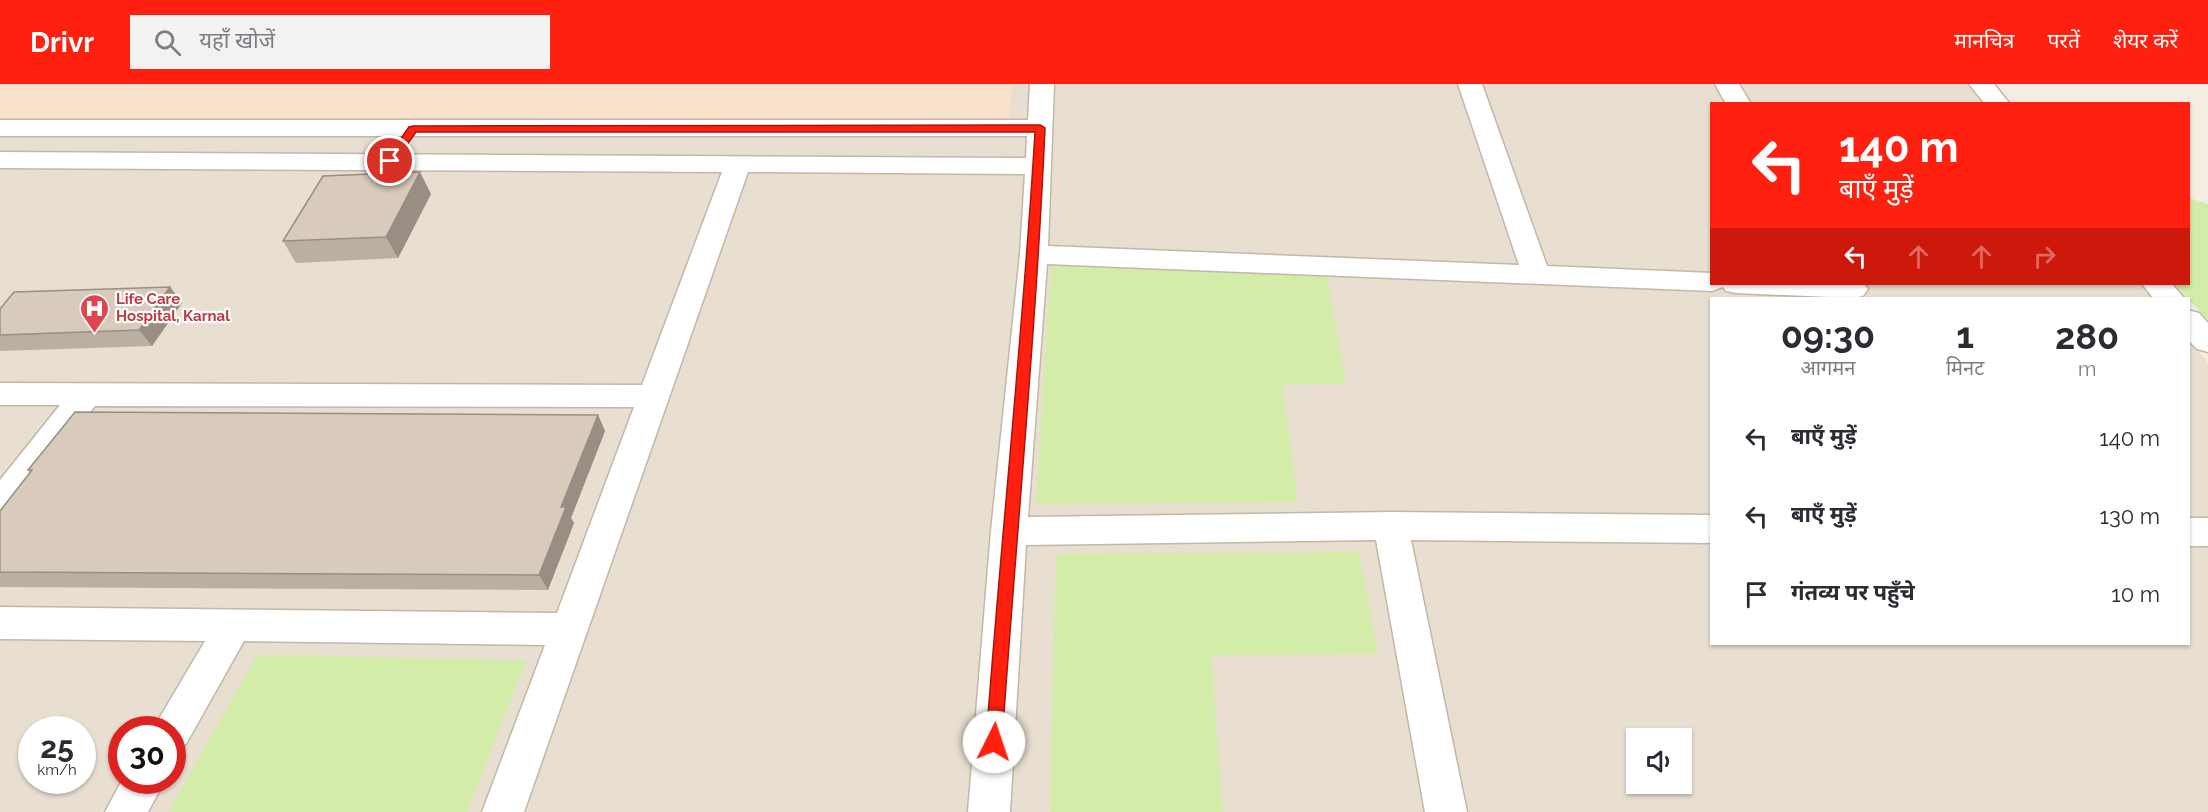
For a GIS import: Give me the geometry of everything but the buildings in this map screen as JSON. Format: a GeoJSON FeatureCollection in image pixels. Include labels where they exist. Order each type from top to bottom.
{"type":"FeatureCollection","features":[{"type":"Feature","properties":{"kind":"street"},"geometry":{"type":"LineString","coordinates":[[989,812],[1009,531],[1034,254],[1042,84]]}},
{"type":"Feature","properties":{"kind":"street"},"geometry":{"type":"LineString","coordinates":[[1470,84],[1536,274]]}},
{"type":"Feature","properties":{"kind":"street"},"geometry":{"type":"LineString","coordinates":[[1726,84],[1738,102]]}},
{"type":"Feature","properties":{"kind":"street"},"geometry":{"type":"LineString","coordinates":[[1981,84],[1996,102]]}},
{"type":"Feature","properties":{"kind":"street"},"geometry":{"type":"LineString","coordinates":[[0,128],[1040,128]]}},
{"type":"Feature","properties":{"kind":"street"},"geometry":{"type":"LineString","coordinates":[[390,161],[413,129]]}},
{"type":"Feature","properties":{"kind":"street"},"geometry":{"type":"LineString","coordinates":[[0,160],[1037,166]]}},
{"type":"Feature","properties":{"kind":"street"},"geometry":{"type":"LineString","coordinates":[[503,812],[738,163]]}},
{"type":"Feature","properties":{"kind":"street"},"geometry":{"type":"LineString","coordinates":[[1034,254],[1710,282]]}},
{"type":"Feature","properties":{"kind":"street"},"geometry":{"type":"LineString","coordinates":[[1756,285],[1854,290]]}},
{"type":"Feature","properties":{"kind":"street"},"geometry":{"type":"LineString","coordinates":[[2157,285],[2168,297]]}},
{"type":"Feature","properties":{"kind":"street"},"geometry":{"type":"LineString","coordinates":[[2190,322],[2208,342]]}},
{"type":"Feature","properties":{"kind":"street"},"geometry":{"type":"LineString","coordinates":[[0,394],[654,396]]}},
{"type":"Feature","properties":{"kind":"street"},"geometry":{"type":"LineString","coordinates":[[0,504],[86,395]]}},
{"type":"Feature","properties":{"kind":"street"},"geometry":{"type":"LineString","coordinates":[[1009,531],[1391,526],[1710,529]]}},
{"type":"Feature","properties":{"kind":"street"},"geometry":{"type":"LineString","coordinates":[[1391,526],[1446,812]]}},
{"type":"Feature","properties":{"kind":"street"},"geometry":{"type":"LineString","coordinates":[[2190,532],[2208,532]]}},
{"type":"Feature","properties":{"kind":"street"},"geometry":{"type":"LineString","coordinates":[[0,622],[570,629]]}},
{"type":"Feature","properties":{"kind":"street"},"geometry":{"type":"LineString","coordinates":[[181,716],[234,625]]}},
{"type":"Feature","properties":{"kind":"street"},"geometry":{"type":"LineString","coordinates":[[126,812],[136,794]]}},
{"type":"Feature","properties":{"kind":"shaded area"},"geometry":{"type":"Polygon","coordinates":[[[0,84],[1966,84],[1982,102],[1710,102],[1710,285],[2140,285],[2151,297],[1710,297],[1710,645],[2190,645],[2190,341],[2208,363],[2208,812],[0,812],[0,84]]]}},
{"type":"Feature","properties":{"kind":"shaded area"},"geometry":{"type":"Polygon","coordinates":[[[0,84],[1012,84],[1009,125],[0,119],[0,84]]]}},
{"type":"Feature","properties":{"kind":"green space"},"geometry":{"type":"Polygon","coordinates":[[[2190,198],[2208,204],[2208,320],[2190,301],[2190,297],[2186,297],[2175,285],[2190,285],[2190,198]]]}},
{"type":"Feature","properties":{"kind":"green space"},"geometry":{"type":"Polygon","coordinates":[[[1051,264],[1327,277],[1346,384],[1282,385],[1298,502],[1036,504],[1051,264]]]}},
{"type":"Feature","properties":{"kind":"green space"},"geometry":{"type":"Polygon","coordinates":[[[1359,552],[1378,654],[1211,655],[1223,812],[1050,812],[1056,554],[1359,552]]]}},
{"type":"Feature","properties":{"kind":"green space"},"geometry":{"type":"Polygon","coordinates":[[[257,655],[526,660],[467,812],[168,812],[178,794],[186,794],[186,780],[257,655]]]}},
{"type":"Feature","properties":{"kind":"place","name":"Life Care Hospital, Karnal"},"geometry":{"type":"Point","coordinates":[95,334]}},
{"type":"Feature","properties":{"kind":"route"},"geometry":{"type":"LineString","coordinates":[[390,161],[413,129],[1040,128],[1034,254],[1009,531],[994,742]]}}]}
